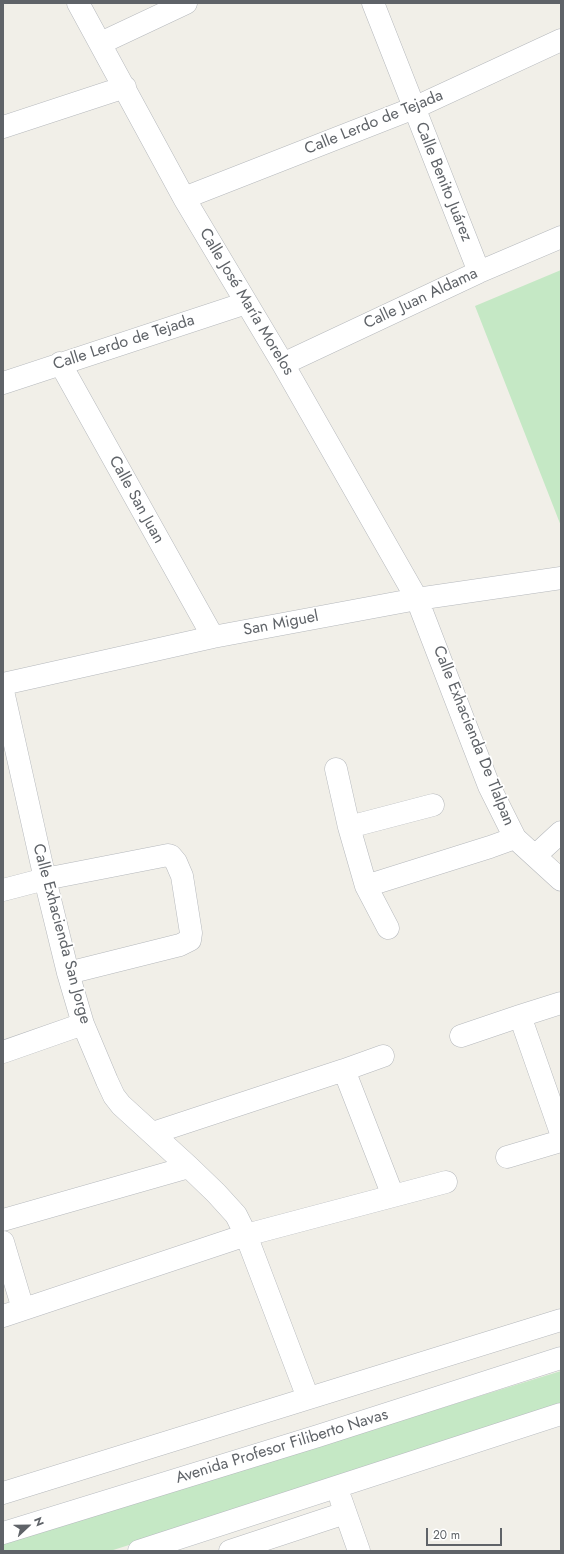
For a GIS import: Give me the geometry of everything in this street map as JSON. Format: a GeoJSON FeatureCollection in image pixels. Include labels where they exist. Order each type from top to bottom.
{"type":"FeatureCollection","features":[{"type":"Feature","properties":{"kind":"street","name":"Calle José María Morelos"},"geometry":{"type":"LineString","coordinates":[[78,3],[184,198],[282,364],[417,599]]}},
{"type":"Feature","properties":{"kind":"street"},"geometry":{"type":"LineString","coordinates":[[101,43],[186,3]]}},
{"type":"Feature","properties":{"kind":"street","name":"Calle Benito Juárez"},"geometry":{"type":"LineString","coordinates":[[373,3],[479,272]]}},
{"type":"Feature","properties":{"kind":"street","name":"Calle Lerdo de Tejada"},"geometry":{"type":"LineString","coordinates":[[184,198],[414,108],[561,40]]}},
{"type":"Feature","properties":{"kind":"street"},"geometry":{"type":"LineString","coordinates":[[3,127],[125,87]]}},
{"type":"Feature","properties":{"kind":"street","name":"Calle Juan Aldama"},"geometry":{"type":"LineString","coordinates":[[282,364],[479,272],[561,237]]}},
{"type":"Feature","properties":{"kind":"street","name":"Calle Lerdo de Tejada"},"geometry":{"type":"LineString","coordinates":[[3,383],[246,303]]}},
{"type":"Feature","properties":{"kind":"street","name":"Calle San Juan"},"geometry":{"type":"LineString","coordinates":[[60,363],[213,637]]}},
{"type":"Feature","properties":{"kind":"street","name":"San Miguel"},"geometry":{"type":"LineString","coordinates":[[3,684],[213,637],[417,599],[561,578]]}},
{"type":"Feature","properties":{"kind":"street","name":"Calle Exhacienda De Tlalpan"},"geometry":{"type":"LineString","coordinates":[[417,599],[489,786],[515,838],[561,880]]}},
{"type":"Feature","properties":{"kind":"street","name":"Calle Exhacienda San Jorge"},"geometry":{"type":"LineString","coordinates":[[3,691],[45,879],[68,973],[83,1024],[114,1096],[131,1115],[153,1132],[216,1193],[236,1215],[246,1235],[308,1398]]}},
{"type":"Feature","properties":{"kind":"street"},"geometry":{"type":"LineString","coordinates":[[336,769],[349,827],[366,886],[388,928]]}},
{"type":"Feature","properties":{"kind":"street"},"geometry":{"type":"LineString","coordinates":[[349,827],[432,805]]}},
{"type":"Feature","properties":{"kind":"street"},"geometry":{"type":"LineString","coordinates":[[535,856],[561,832]]}},
{"type":"Feature","properties":{"kind":"street"},"geometry":{"type":"LineString","coordinates":[[366,886],[515,838]]}},
{"type":"Feature","properties":{"kind":"street"},"geometry":{"type":"LineString","coordinates":[[3,890],[45,879],[168,855],[171,856],[176,862],[182,876],[191,933],[190,940],[180,945],[68,973]]}},
{"type":"Feature","properties":{"kind":"street"},"geometry":{"type":"LineString","coordinates":[[461,1036],[561,1003]]}},
{"type":"Feature","properties":{"kind":"street"},"geometry":{"type":"LineString","coordinates":[[520,1016],[561,1134]]}},
{"type":"Feature","properties":{"kind":"street"},"geometry":{"type":"LineString","coordinates":[[4,1047],[83,1024]]}},
{"type":"Feature","properties":{"kind":"street"},"geometry":{"type":"LineString","coordinates":[[153,1132],[383,1056]]}},
{"type":"Feature","properties":{"kind":"street"},"geometry":{"type":"LineString","coordinates":[[344,1070],[393,1196]]}},
{"type":"Feature","properties":{"kind":"street"},"geometry":{"type":"LineString","coordinates":[[507,1157],[561,1141]]}},
{"type":"Feature","properties":{"kind":"street"},"geometry":{"type":"LineString","coordinates":[[3,1220],[189,1167]]}},
{"type":"Feature","properties":{"kind":"street"},"geometry":{"type":"LineString","coordinates":[[3,1316],[246,1235],[446,1182]]}},
{"type":"Feature","properties":{"kind":"street"},"geometry":{"type":"LineString","coordinates":[[3,1242],[23,1309]]}},
{"type":"Feature","properties":{"kind":"street"},"geometry":{"type":"LineString","coordinates":[[3,1493],[561,1320]]}},
{"type":"Feature","properties":{"kind":"street","name":"Avenida Profesor Filiberto Navas"},"geometry":{"type":"LineString","coordinates":[[3,1533],[318,1436],[561,1358]]}},
{"type":"Feature","properties":{"kind":"street"},"geometry":{"type":"LineString","coordinates":[[139,1551],[561,1414]]}},
{"type":"Feature","properties":{"kind":"street"},"geometry":{"type":"LineString","coordinates":[[336,1488],[359,1551]]}},
{"type":"Feature","properties":{"kind":"street"},"geometry":{"type":"LineString","coordinates":[[230,1551],[345,1513]]}},
{"type":"Feature","properties":{"kind":"green space"},"geometry":{"type":"Polygon","coordinates":[[[561,270],[561,526],[475,306],[561,270]]]}},
{"type":"Feature","properties":{"kind":"green space"},"geometry":{"type":"Polygon","coordinates":[[[561,1371],[561,1409],[110,1551],[3,1551],[3,1543],[561,1371]]]}}]}
